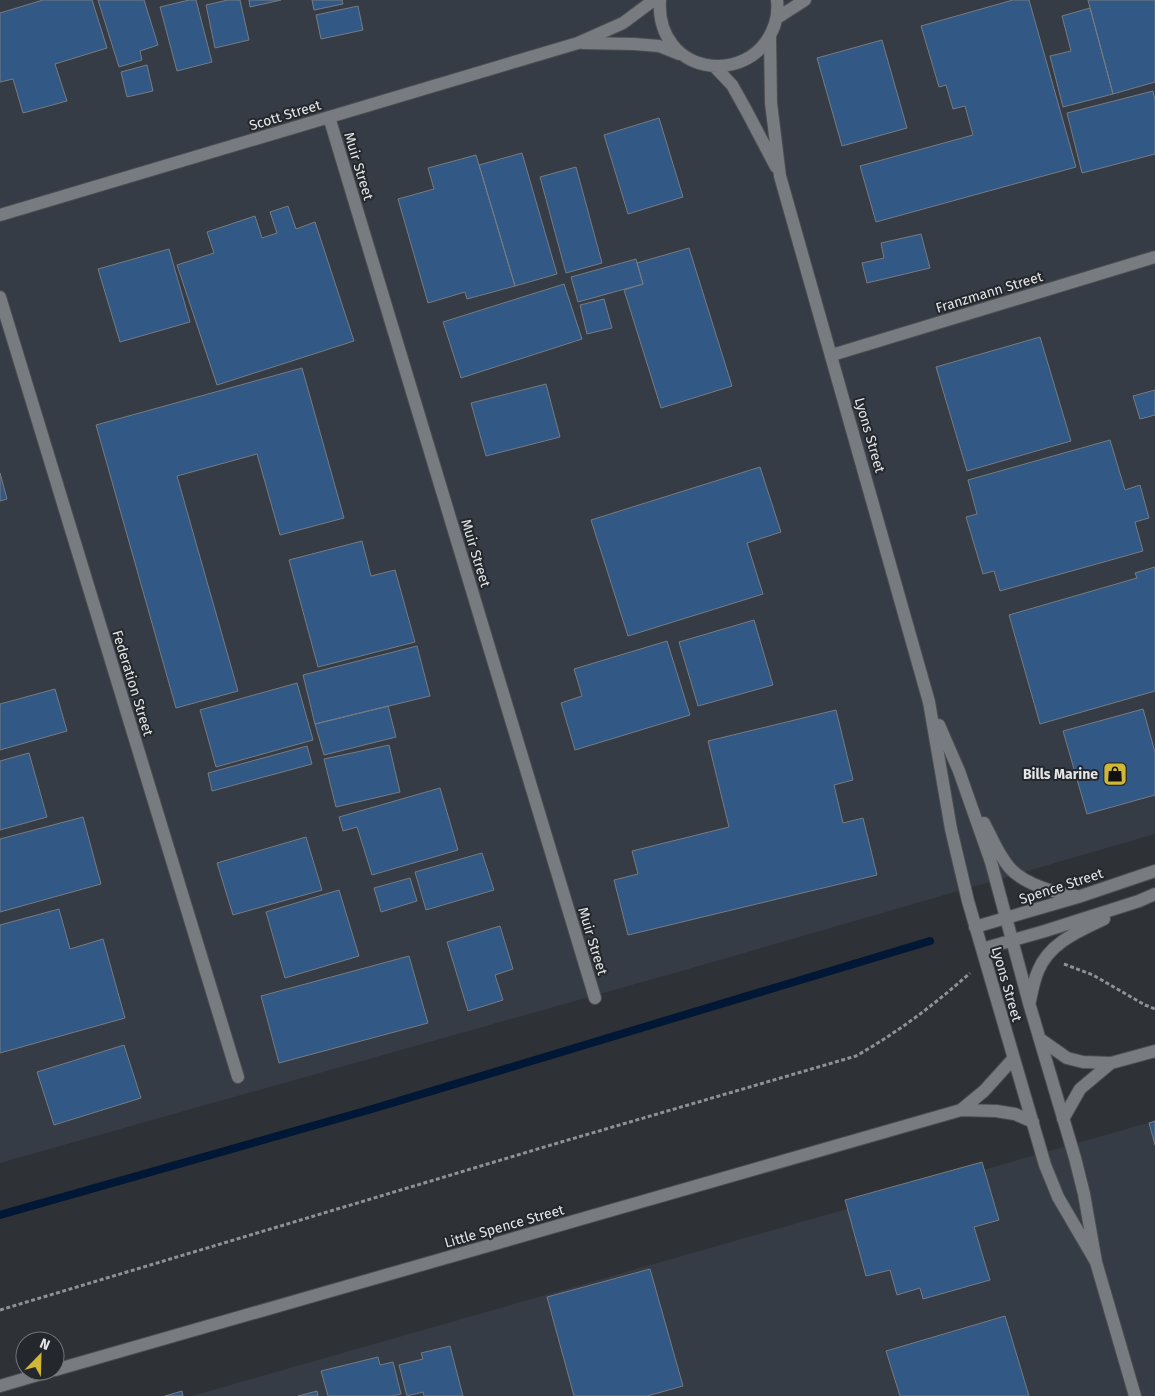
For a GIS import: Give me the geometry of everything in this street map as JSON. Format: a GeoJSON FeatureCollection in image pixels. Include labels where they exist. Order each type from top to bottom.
{"type":"FeatureCollection","features":[{"type":"Feature","properties":{"kind":"street","name":"Scott Street"},"geometry":{"type":"LineString","coordinates":[[0,216],[578,44],[623,23],[654,0]]}},
{"type":"Feature","properties":{"kind":"street"},"geometry":{"type":"LineString","coordinates":[[660,0],[660,12],[664,29],[672,44],[685,56]]}},
{"type":"Feature","properties":{"kind":"street"},"geometry":{"type":"LineString","coordinates":[[714,66],[731,65],[746,60],[760,50],[770,37],[777,18],[777,0]]}},
{"type":"Feature","properties":{"kind":"street"},"geometry":{"type":"LineString","coordinates":[[777,18],[805,0]]}},
{"type":"Feature","properties":{"kind":"street","name":"Lyons Street"},"geometry":{"type":"LineString","coordinates":[[770,37],[771,103],[780,176],[929,702],[951,829],[968,901],[1045,1165],[1058,1197],[1096,1262]]}},
{"type":"Feature","properties":{"kind":"street","name":"Scott Street"},"geometry":{"type":"LineString","coordinates":[[578,44],[659,46],[699,63],[714,66]]}},
{"type":"Feature","properties":{"kind":"street","name":"Lyons Street"},"geometry":{"type":"LineString","coordinates":[[714,66],[732,86],[780,176]]}},
{"type":"Feature","properties":{"kind":"street","name":"Muir Street"},"geometry":{"type":"LineString","coordinates":[[329,117],[595,998]]}},
{"type":"Feature","properties":{"kind":"street","name":"Franzmann Street"},"geometry":{"type":"LineString","coordinates":[[832,355],[1155,258]]}},
{"type":"Feature","properties":{"kind":"street","name":"Federation Street"},"geometry":{"type":"LineString","coordinates":[[0,297],[238,1078]]}},
{"type":"Feature","properties":{"kind":"street","name":"Lyons Street"},"geometry":{"type":"LineString","coordinates":[[929,702],[960,776],[991,862],[1084,1194],[1096,1262],[1135,1396]]}},
{"type":"Feature","properties":{"kind":"street"},"geometry":{"type":"LineString","coordinates":[[960,776],[1001,856],[1010,869],[1042,888],[1078,897]]}},
{"type":"Feature","properties":{"kind":"street","name":"Spence Street"},"geometry":{"type":"LineString","coordinates":[[975,927],[1078,897],[1155,871]]}},
{"type":"Feature","properties":{"kind":"street"},"geometry":{"type":"LineString","coordinates":[[1029,1003],[1037,971],[1048,952],[1079,931],[1155,894]]}},
{"type":"Feature","properties":{"kind":"street"},"geometry":{"type":"LineString","coordinates":[[982,949],[1139,901]]}},
{"type":"Feature","properties":{"kind":"street"},"geometry":{"type":"LineString","coordinates":[[1040,1039],[1067,1058],[1083,1062],[1112,1063],[1155,1051]]}},
{"type":"Feature","properties":{"kind":"street","name":"Little Spence Street"},"geometry":{"type":"LineString","coordinates":[[961,1110],[984,1091],[1013,1059]]}},
{"type":"Feature","properties":{"kind":"street"},"geometry":{"type":"LineString","coordinates":[[1063,1119],[1080,1089],[1112,1063]]}},
{"type":"Feature","properties":{"kind":"street","name":"Little Spence Street"},"geometry":{"type":"LineString","coordinates":[[65,1367],[961,1110],[996,1111],[1015,1114],[1032,1122]]}},
{"type":"Feature","properties":{"kind":"street"},"geometry":{"type":"LineString","coordinates":[[0,1386],[17,1381]]}},
{"type":"Feature","properties":{"kind":"path"},"geometry":{"type":"LineString","coordinates":[[1062,964],[1093,975],[1155,1009]]}},
{"type":"Feature","properties":{"kind":"path"},"geometry":{"type":"LineString","coordinates":[[0,1310],[856,1056],[889,1037],[932,1005],[971,972],[975,971]]}},
{"type":"Feature","properties":{"kind":"shaded area"},"geometry":{"type":"Polygon","coordinates":[[[0,0],[1155,0],[1155,834],[685,970],[0,1163],[0,0]]]}},
{"type":"Feature","properties":{"kind":"shaded area"},"geometry":{"type":"Polygon","coordinates":[[[1155,1121],[1155,1396],[192,1396],[1137,1126],[1155,1121]]]}},
{"type":"Feature","properties":{"kind":"building"},"geometry":{"type":"Polygon","coordinates":[[[43,0],[92,0],[107,48],[55,64],[67,101],[23,113],[13,79],[0,82],[0,13],[43,0]]]}},
{"type":"Feature","properties":{"kind":"building"},"geometry":{"type":"Polygon","coordinates":[[[98,0],[144,0],[158,45],[140,51],[142,60],[119,67],[98,0]]]}},
{"type":"Feature","properties":{"kind":"building"},"geometry":{"type":"Polygon","coordinates":[[[196,0],[212,62],[177,71],[160,7],[196,0]]]}},
{"type":"Feature","properties":{"kind":"building"},"geometry":{"type":"Polygon","coordinates":[[[228,0],[240,0],[249,40],[215,48],[206,5],[228,0]]]}},
{"type":"Feature","properties":{"kind":"building"},"geometry":{"type":"Polygon","coordinates":[[[249,0],[281,0],[250,7],[249,0]]]}},
{"type":"Feature","properties":{"kind":"building"},"geometry":{"type":"Polygon","coordinates":[[[312,0],[342,0],[343,4],[314,10],[312,0]]]}},
{"type":"Feature","properties":{"kind":"building"},"geometry":{"type":"Polygon","coordinates":[[[1013,0],[1029,0],[1076,167],[876,222],[860,166],[973,135],[965,106],[953,109],[946,85],[939,87],[921,26],[1013,0]]]}},
{"type":"Feature","properties":{"kind":"building"},"geometry":{"type":"Polygon","coordinates":[[[1088,0],[1155,0],[1155,82],[1113,94],[1088,0]]]}},
{"type":"Feature","properties":{"kind":"building"},"geometry":{"type":"Polygon","coordinates":[[[358,6],[363,30],[321,39],[316,15],[358,6]]]}},
{"type":"Feature","properties":{"kind":"building"},"geometry":{"type":"Polygon","coordinates":[[[1090,8],[1113,94],[1063,107],[1050,56],[1071,51],[1062,16],[1090,8]]]}},
{"type":"Feature","properties":{"kind":"building"},"geometry":{"type":"Polygon","coordinates":[[[882,40],[907,128],[842,146],[817,58],[882,40]]]}},
{"type":"Feature","properties":{"kind":"building"},"geometry":{"type":"Polygon","coordinates":[[[147,65],[153,91],[127,97],[121,72],[147,65]]]}},
{"type":"Feature","properties":{"kind":"building"},"geometry":{"type":"Polygon","coordinates":[[[1153,91],[1155,100],[1155,154],[1082,173],[1067,113],[1153,91]]]}},
{"type":"Feature","properties":{"kind":"building"},"geometry":{"type":"Polygon","coordinates":[[[659,118],[683,197],[628,214],[604,135],[659,118]]]}},
{"type":"Feature","properties":{"kind":"building"},"geometry":{"type":"Polygon","coordinates":[[[522,153],[557,274],[515,286],[479,165],[522,153]]]}},
{"type":"Feature","properties":{"kind":"building"},"geometry":{"type":"Polygon","coordinates":[[[476,155],[515,286],[467,299],[465,292],[428,303],[398,199],[434,189],[428,168],[476,155]]]}},
{"type":"Feature","properties":{"kind":"building"},"geometry":{"type":"Polygon","coordinates":[[[576,167],[602,263],[566,273],[540,177],[576,167]]]}},
{"type":"Feature","properties":{"kind":"building"},"geometry":{"type":"Polygon","coordinates":[[[288,206],[296,229],[315,222],[354,341],[217,385],[177,265],[214,253],[207,232],[255,216],[262,238],[277,233],[270,212],[288,206]]]}},
{"type":"Feature","properties":{"kind":"building"},"geometry":{"type":"Polygon","coordinates":[[[921,234],[930,268],[867,283],[862,263],[884,258],[881,243],[921,234]]]}},
{"type":"Feature","properties":{"kind":"building"},"geometry":{"type":"Polygon","coordinates":[[[689,248],[732,386],[661,408],[624,290],[643,284],[637,263],[689,248]]]}},
{"type":"Feature","properties":{"kind":"building"},"geometry":{"type":"Polygon","coordinates":[[[169,249],[190,322],[120,342],[98,269],[169,249]]]}},
{"type":"Feature","properties":{"kind":"building"},"geometry":{"type":"Polygon","coordinates":[[[636,259],[643,284],[578,302],[571,277],[636,259]]]}},
{"type":"Feature","properties":{"kind":"building"},"geometry":{"type":"Polygon","coordinates":[[[564,284],[582,339],[461,378],[443,322],[564,284]]]}},
{"type":"Feature","properties":{"kind":"building"},"geometry":{"type":"Polygon","coordinates":[[[604,299],[612,328],[587,334],[580,305],[604,299]]]}},
{"type":"Feature","properties":{"kind":"building"},"geometry":{"type":"Polygon","coordinates":[[[1040,337],[1071,441],[967,471],[936,367],[1040,337]]]}},
{"type":"Feature","properties":{"kind":"building"},"geometry":{"type":"Polygon","coordinates":[[[302,368],[344,518],[280,535],[257,454],[177,476],[238,691],[176,708],[96,425],[302,368]]]}},
{"type":"Feature","properties":{"kind":"building"},"geometry":{"type":"Polygon","coordinates":[[[546,384],[560,437],[486,456],[471,403],[546,384]]]}},
{"type":"Feature","properties":{"kind":"building"},"geometry":{"type":"Polygon","coordinates":[[[1155,390],[1155,415],[1140,419],[1133,396],[1155,390]]]}},
{"type":"Feature","properties":{"kind":"building"},"geometry":{"type":"Polygon","coordinates":[[[1110,440],[1125,490],[1140,485],[1149,518],[1135,522],[1143,551],[1000,591],[994,571],[983,574],[966,517],[977,514],[968,480],[1110,440]]]}},
{"type":"Feature","properties":{"kind":"building"},"geometry":{"type":"Polygon","coordinates":[[[760,467],[781,532],[747,543],[763,594],[628,636],[591,520],[760,467]]]}},
{"type":"Feature","properties":{"kind":"building"},"geometry":{"type":"Polygon","coordinates":[[[0,473],[7,499],[0,501],[0,473]]]}},
{"type":"Feature","properties":{"kind":"building"},"geometry":{"type":"Polygon","coordinates":[[[362,541],[371,576],[395,570],[415,642],[318,667],[289,560],[362,541]]]}},
{"type":"Feature","properties":{"kind":"building"},"geometry":{"type":"Polygon","coordinates":[[[1155,567],[1155,691],[1040,724],[1009,615],[1137,578],[1135,573],[1155,567]]]}},
{"type":"Feature","properties":{"kind":"building"},"geometry":{"type":"Polygon","coordinates":[[[754,620],[773,685],[698,706],[679,642],[754,620]]]}},
{"type":"Feature","properties":{"kind":"building"},"geometry":{"type":"Polygon","coordinates":[[[667,641],[690,715],[575,750],[561,703],[582,696],[574,669],[667,641]]]}},
{"type":"Feature","properties":{"kind":"building"},"geometry":{"type":"Polygon","coordinates":[[[417,646],[430,696],[315,724],[303,675],[417,646]]]}},
{"type":"Feature","properties":{"kind":"building"},"geometry":{"type":"Polygon","coordinates":[[[297,683],[313,740],[216,767],[200,710],[297,683]]]}},
{"type":"Feature","properties":{"kind":"building"},"geometry":{"type":"Polygon","coordinates":[[[55,689],[67,731],[0,750],[0,704],[55,689]]]}},
{"type":"Feature","properties":{"kind":"building"},"geometry":{"type":"Polygon","coordinates":[[[388,706],[396,737],[324,755],[315,724],[388,706]]]}},
{"type":"Feature","properties":{"kind":"building","name":"Bills Marine"},"geometry":{"type":"Polygon","coordinates":[[[1143,709],[1155,752],[1155,795],[1087,814],[1063,731],[1143,709]]]}},
{"type":"Feature","properties":{"kind":"building"},"geometry":{"type":"Polygon","coordinates":[[[836,710],[853,780],[834,785],[843,823],[863,818],[877,875],[628,935],[614,880],[638,874],[632,851],[729,827],[708,741],[836,710]]]}},
{"type":"Feature","properties":{"kind":"building"},"geometry":{"type":"Polygon","coordinates":[[[389,745],[400,792],[336,807],[324,759],[389,745]]]}},
{"type":"Feature","properties":{"kind":"building"},"geometry":{"type":"Polygon","coordinates":[[[307,746],[312,764],[212,791],[208,773],[307,746]]]}},
{"type":"Feature","properties":{"kind":"building"},"geometry":{"type":"Polygon","coordinates":[[[29,753],[47,817],[0,830],[0,761],[29,753]]]}},
{"type":"Feature","properties":{"kind":"building"},"geometry":{"type":"Polygon","coordinates":[[[440,788],[458,850],[372,875],[357,827],[343,831],[339,817],[440,788]]]}},
{"type":"Feature","properties":{"kind":"building"},"geometry":{"type":"Polygon","coordinates":[[[83,817],[101,884],[0,912],[0,839],[83,817]]]}},
{"type":"Feature","properties":{"kind":"building"},"geometry":{"type":"Polygon","coordinates":[[[306,837],[322,890],[233,915],[217,863],[306,837]]]}},
{"type":"Feature","properties":{"kind":"building"},"geometry":{"type":"Polygon","coordinates":[[[482,853],[494,890],[426,910],[415,872],[482,853]]]}},
{"type":"Feature","properties":{"kind":"building"},"geometry":{"type":"Polygon","coordinates":[[[410,878],[417,901],[381,912],[374,888],[410,878]]]}},
{"type":"Feature","properties":{"kind":"building"},"geometry":{"type":"Polygon","coordinates":[[[339,890],[359,956],[285,978],[266,912],[339,890]]]}},
{"type":"Feature","properties":{"kind":"building"},"geometry":{"type":"Polygon","coordinates":[[[59,909],[70,949],[103,939],[125,1018],[0,1053],[0,925],[59,909]]]}},
{"type":"Feature","properties":{"kind":"building"},"geometry":{"type":"Polygon","coordinates":[[[500,926],[513,969],[495,975],[503,1000],[468,1011],[447,942],[500,926]]]}},
{"type":"Feature","properties":{"kind":"building"},"geometry":{"type":"Polygon","coordinates":[[[409,956],[428,1023],[279,1063],[261,996],[409,956]]]}},
{"type":"Feature","properties":{"kind":"building"},"geometry":{"type":"Polygon","coordinates":[[[124,1045],[141,1098],[54,1125],[37,1072],[124,1045]]]}},
{"type":"Feature","properties":{"kind":"building"},"geometry":{"type":"Polygon","coordinates":[[[1155,1121],[1155,1145],[1149,1123],[1155,1121]]]}},
{"type":"Feature","properties":{"kind":"building"},"geometry":{"type":"Polygon","coordinates":[[[982,1162],[999,1220],[974,1227],[990,1280],[923,1299],[920,1288],[897,1295],[890,1270],[866,1276],[845,1200],[982,1162]]]}},
{"type":"Feature","properties":{"kind":"building"},"geometry":{"type":"Polygon","coordinates":[[[650,1269],[683,1386],[647,1396],[574,1396],[547,1297],[650,1269]]]}},
{"type":"Feature","properties":{"kind":"building"},"geometry":{"type":"Polygon","coordinates":[[[1005,1316],[1029,1396],[900,1396],[886,1351],[1005,1316]]]}},
{"type":"Feature","properties":{"kind":"building"},"geometry":{"type":"Polygon","coordinates":[[[450,1346],[463,1396],[424,1396],[423,1392],[407,1396],[399,1365],[423,1359],[421,1353],[450,1346]]]}},
{"type":"Feature","properties":{"kind":"building"},"geometry":{"type":"Polygon","coordinates":[[[378,1357],[380,1365],[393,1362],[401,1394],[392,1396],[328,1396],[321,1371],[378,1357]]]}},
{"type":"Feature","properties":{"kind":"building"},"geometry":{"type":"Polygon","coordinates":[[[182,1391],[183,1396],[165,1396],[182,1391]]]}},
{"type":"Feature","properties":{"kind":"building"},"geometry":{"type":"Polygon","coordinates":[[[317,1391],[318,1396],[298,1396],[317,1391]]]}},
{"type":"Feature","properties":{"kind":"waterway"},"geometry":{"type":"LineString","coordinates":[[0,1215],[372,1109],[930,941]]}},
{"type":"Feature","properties":{"kind":"place","name":"Bills Marine"},"geometry":{"type":"Point","coordinates":[1115,774]}}]}
